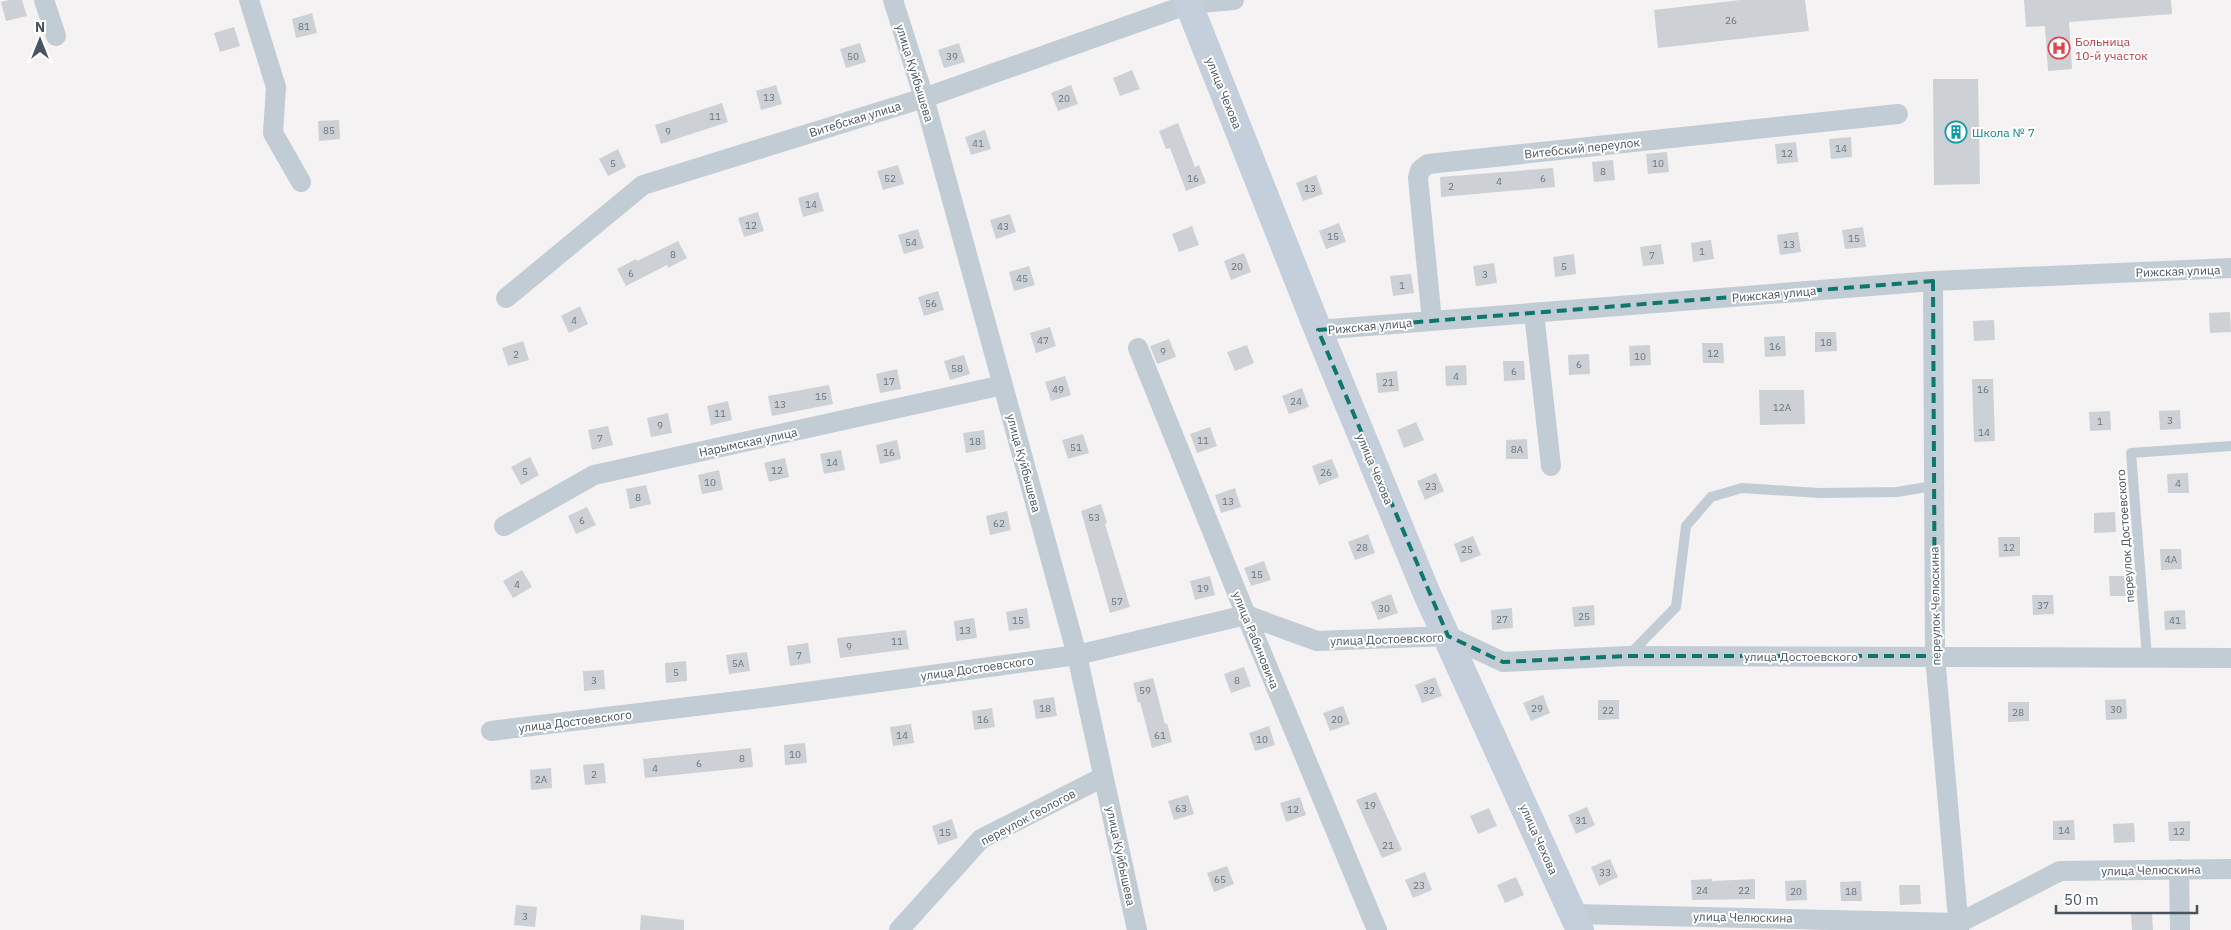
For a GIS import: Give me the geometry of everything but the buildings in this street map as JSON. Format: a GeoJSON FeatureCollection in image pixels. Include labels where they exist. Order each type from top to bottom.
{"type":"FeatureCollection","features":[{"type":"Feature","properties":{"kind":"street"},"geometry":{"type":"LineString","coordinates":[[44,0],[56,36]]}},
{"type":"Feature","properties":{"kind":"street"},"geometry":{"type":"LineString","coordinates":[[249,0],[276,87],[273,133],[301,182]]}},
{"type":"Feature","properties":{"kind":"street","name":"улица Куйбышева"},"geometry":{"type":"LineString","coordinates":[[893,0],[924,98],[1077,654],[1137,930]]}},
{"type":"Feature","properties":{"kind":"street","name":"Витебская улица"},"geometry":{"type":"LineString","coordinates":[[506,298],[643,185],[924,98],[1188,2],[1234,0]]}},
{"type":"Feature","properties":{"kind":"street","name":"улица Чехова"},"geometry":{"type":"LineString","coordinates":[[1188,2],[1318,330],[1427,594],[1448,636],[1576,922]]}},
{"type":"Feature","properties":{"kind":"street","name":"Витебский переулок"},"geometry":{"type":"LineString","coordinates":[[1432,321],[1418,178],[1420,170],[1428,164],[1898,114]]}},
{"type":"Feature","properties":{"kind":"street","name":"Рижская улица"},"geometry":{"type":"LineString","coordinates":[[1318,330],[1933,281],[2231,268]]}},
{"type":"Feature","properties":{"kind":"street","name":"переулок Челюскина"},"geometry":{"type":"LineString","coordinates":[[1933,281],[1935,656],[1959,926]]}},
{"type":"Feature","properties":{"kind":"street"},"geometry":{"type":"LineString","coordinates":[[1534,313],[1551,466]]}},
{"type":"Feature","properties":{"kind":"street","name":"улица Рабиновича"},"geometry":{"type":"LineString","coordinates":[[1138,348],[1246,615],[1377,930]]}},
{"type":"Feature","properties":{"kind":"street","name":"Нарымская улица"},"geometry":{"type":"LineString","coordinates":[[504,526],[594,476],[1003,386]]}},
{"type":"Feature","properties":{"kind":"street","name":"улица Достоевского"},"geometry":{"type":"LineString","coordinates":[[491,731],[770,697],[1077,654],[1246,615],[1318,641],[1448,636],[1503,662],[1627,656],[2231,658]]}},
{"type":"Feature","properties":{"kind":"street","name":"переулок Геологов"},"geometry":{"type":"LineString","coordinates":[[899,930],[981,839],[1103,778]]}},
{"type":"Feature","properties":{"kind":"street"},"geometry":{"type":"LineString","coordinates":[[2179,869],[2180,930]]}},
{"type":"Feature","properties":{"kind":"street","name":"улица Челюскина"},"geometry":{"type":"LineString","coordinates":[[1576,922],[1959,926],[2060,871],[2231,869]]}},
{"type":"Feature","properties":{"kind":"lane","name":"переулок Достоевского"},"geometry":{"type":"LineString","coordinates":[[2147,657],[2131,453],[2231,446]]}},
{"type":"Feature","properties":{"kind":"lane"},"geometry":{"type":"LineString","coordinates":[[1627,656],[1676,607],[1686,526],[1711,497],[1742,488],[1828,493],[1897,492],[1933,486]]}},
{"type":"Feature","properties":{"kind":"highlighted area"},"geometry":{"type":"Polygon","coordinates":[[[1933,281],[1935,656],[1627,656],[1503,662],[1448,636],[1318,330],[1933,281]]]}},
{"type":"Feature","properties":{"kind":"place","name":"Больница 10-й участок"},"geometry":{"type":"Point","coordinates":[2059,48]}},
{"type":"Feature","properties":{"kind":"place","name":"Школа № 7"},"geometry":{"type":"Point","coordinates":[1956,132]}}]}
